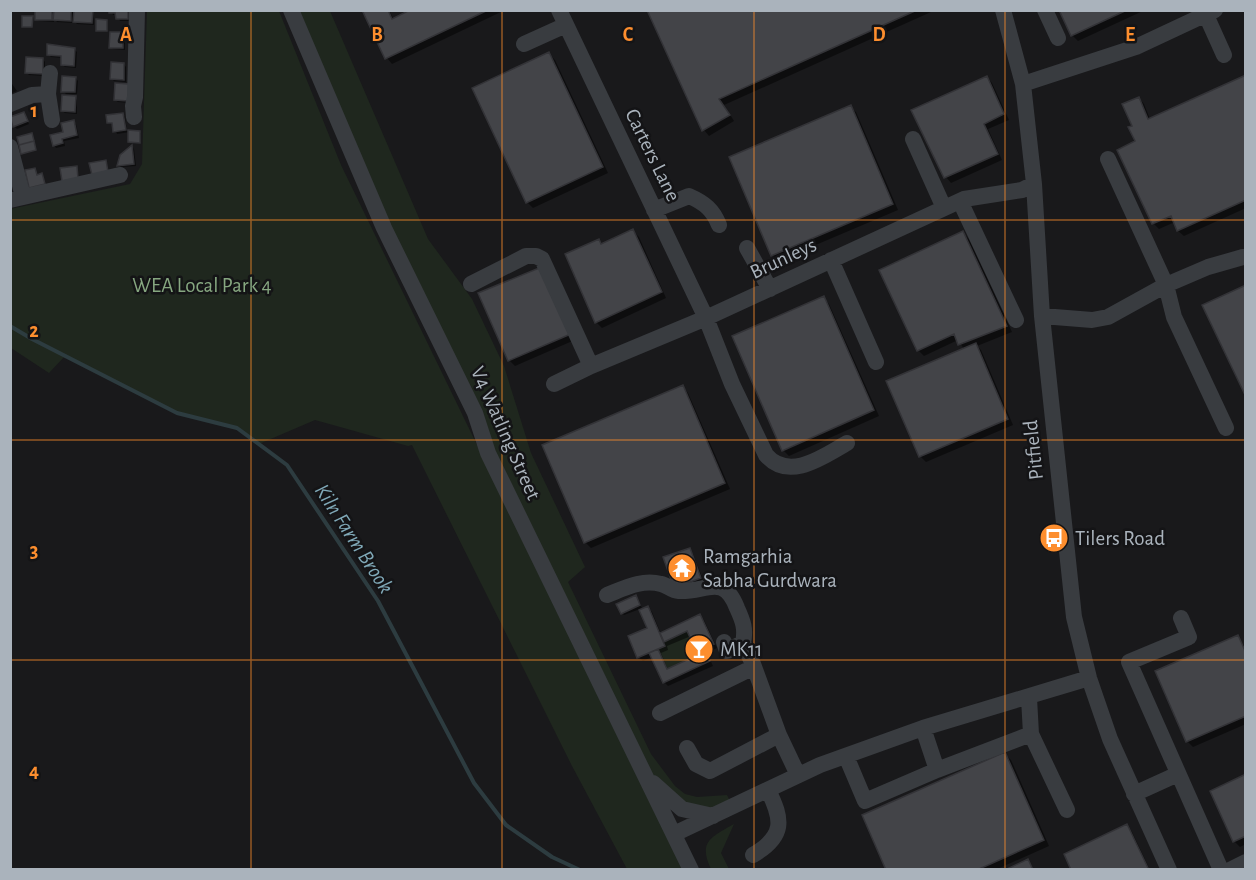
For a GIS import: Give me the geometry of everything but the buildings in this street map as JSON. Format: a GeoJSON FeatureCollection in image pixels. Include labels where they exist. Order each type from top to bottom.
{"type":"FeatureCollection","features":[{"type":"Feature","properties":{"kind":"street"},"geometry":{"type":"LineString","coordinates":[[134,117],[137,10]]}},
{"type":"Feature","properties":{"kind":"street","name":"V4 Watling Street"},"geometry":{"type":"LineString","coordinates":[[291,10],[384,228],[475,414],[488,453],[691,870]]}},
{"type":"Feature","properties":{"kind":"street","name":"Pitfield"},"geometry":{"type":"LineString","coordinates":[[1003,10],[1023,84],[1034,183],[1042,316],[1074,617],[1089,678],[1110,739],[1169,870]]}},
{"type":"Feature","properties":{"kind":"street"},"geometry":{"type":"LineString","coordinates":[[1045,10],[1058,38]]}},
{"type":"Feature","properties":{"kind":"street"},"geometry":{"type":"LineString","coordinates":[[1023,84],[1136,47],[1210,13],[1224,55]]}},
{"type":"Feature","properties":{"kind":"street"},"geometry":{"type":"LineString","coordinates":[[524,44],[562,18]]}},
{"type":"Feature","properties":{"kind":"street","name":"Carters Lane"},"geometry":{"type":"LineString","coordinates":[[562,18],[706,318],[732,384],[766,454],[772,462],[779,465],[798,467],[814,463],[847,443]]}},
{"type":"Feature","properties":{"kind":"street"},"geometry":{"type":"LineString","coordinates":[[50,73],[48,94],[52,120]]}},
{"type":"Feature","properties":{"kind":"street"},"geometry":{"type":"LineString","coordinates":[[10,104],[32,95],[48,94]]}},
{"type":"Feature","properties":{"kind":"street"},"geometry":{"type":"LineString","coordinates":[[913,139],[944,208]]}},
{"type":"Feature","properties":{"kind":"street"},"geometry":{"type":"LineString","coordinates":[[10,147],[17,199],[120,175]]}},
{"type":"Feature","properties":{"kind":"street"},"geometry":{"type":"LineString","coordinates":[[1108,159],[1166,285],[1174,317],[1226,428]]}},
{"type":"Feature","properties":{"kind":"street","name":"Brunleys"},"geometry":{"type":"LineString","coordinates":[[554,384],[706,318],[960,201],[1022,190],[1034,183]]}},
{"type":"Feature","properties":{"kind":"street"},"geometry":{"type":"LineString","coordinates":[[654,210],[690,196],[710,208],[719,225]]}},
{"type":"Feature","properties":{"kind":"street"},"geometry":{"type":"LineString","coordinates":[[960,201],[1016,320]]}},
{"type":"Feature","properties":{"kind":"street"},"geometry":{"type":"LineString","coordinates":[[747,248],[770,289]]}},
{"type":"Feature","properties":{"kind":"street"},"geometry":{"type":"LineString","coordinates":[[471,284],[526,256],[536,256],[542,259],[591,366]]}},
{"type":"Feature","properties":{"kind":"street"},"geometry":{"type":"LineString","coordinates":[[1042,316],[1092,320],[1108,317],[1166,285],[1209,267],[1244,257]]}},
{"type":"Feature","properties":{"kind":"street"},"geometry":{"type":"LineString","coordinates":[[831,260],[876,362]]}},
{"type":"Feature","properties":{"kind":"street"},"geometry":{"type":"LineString","coordinates":[[607,595],[640,582],[662,584],[677,591],[711,586],[729,591],[745,627],[743,644],[754,665],[779,735],[798,775]]}},
{"type":"Feature","properties":{"kind":"street"},"geometry":{"type":"LineString","coordinates":[[1181,618],[1189,637],[1129,662],[1221,870]]}},
{"type":"Feature","properties":{"kind":"street"},"geometry":{"type":"LineString","coordinates":[[723,642],[727,651],[743,644]]}},
{"type":"Feature","properties":{"kind":"street"},"geometry":{"type":"LineString","coordinates":[[660,713],[754,665]]}},
{"type":"Feature","properties":{"kind":"street"},"geometry":{"type":"LineString","coordinates":[[674,834],[798,775],[846,756],[923,728],[1029,698],[1089,678]]}},
{"type":"Feature","properties":{"kind":"street"},"geometry":{"type":"LineString","coordinates":[[1029,698],[1031,734],[1066,810]]}},
{"type":"Feature","properties":{"kind":"street"},"geometry":{"type":"LineString","coordinates":[[923,728],[937,770]]}},
{"type":"Feature","properties":{"kind":"street"},"geometry":{"type":"LineString","coordinates":[[846,756],[865,801],[1031,734]]}},
{"type":"Feature","properties":{"kind":"street"},"geometry":{"type":"LineString","coordinates":[[687,748],[696,764],[710,771],[779,735]]}},
{"type":"Feature","properties":{"kind":"street"},"geometry":{"type":"LineString","coordinates":[[1134,794],[1178,774]]}},
{"type":"Feature","properties":{"kind":"street"},"geometry":{"type":"LineString","coordinates":[[646,776],[682,808],[713,816]]}},
{"type":"Feature","properties":{"kind":"street"},"geometry":{"type":"LineString","coordinates":[[753,855],[766,847],[779,827],[775,804],[768,790]]}},
{"type":"Feature","properties":{"kind":"street"},"geometry":{"type":"LineString","coordinates":[[1230,870],[1245,862]]}},
{"type":"Feature","properties":{"kind":"green space","name":"WEA Local Park 4"},"geometry":{"type":"Polygon","coordinates":[[[147,11],[279,11],[341,165],[683,869],[627,869],[572,766],[412,445],[408,446],[315,420],[259,444],[237,428],[177,413],[65,356],[49,373],[11,348],[10,209],[130,184],[142,164],[147,11]]]}},
{"type":"Feature","properties":{"kind":"green space"},"geometry":{"type":"Polygon","coordinates":[[[291,11],[330,11],[428,239],[472,299],[504,366],[531,453],[585,567],[568,582],[651,754],[675,786],[685,794],[697,797],[727,795],[733,807],[682,809],[646,776],[291,11]]]}},
{"type":"Feature","properties":{"kind":"green space"},"geometry":{"type":"Polygon","coordinates":[[[687,631],[698,655],[667,669],[658,649],[665,646],[664,642],[687,631]]]}},
{"type":"Feature","properties":{"kind":"green space"},"geometry":{"type":"Polygon","coordinates":[[[734,824],[721,853],[729,869],[711,869],[707,860],[706,846],[713,837],[734,824]]]}},
{"type":"Feature","properties":{"kind":"waterway","name":"Kiln Farm Brook"},"geometry":{"type":"LineString","coordinates":[[10,326],[177,413],[237,428],[287,465],[378,601],[474,783],[506,825],[552,857],[580,870]]}},
{"type":"Feature","properties":{"kind":"place","name":"Tilers Road"},"geometry":{"type":"Point","coordinates":[1054,538]}},
{"type":"Feature","properties":{"kind":"place","name":"Ramgarhia Sabha Gurdwara"},"geometry":{"type":"Point","coordinates":[682,568]}},
{"type":"Feature","properties":{"kind":"place","name":"MK11"},"geometry":{"type":"Point","coordinates":[699,649]}}]}
